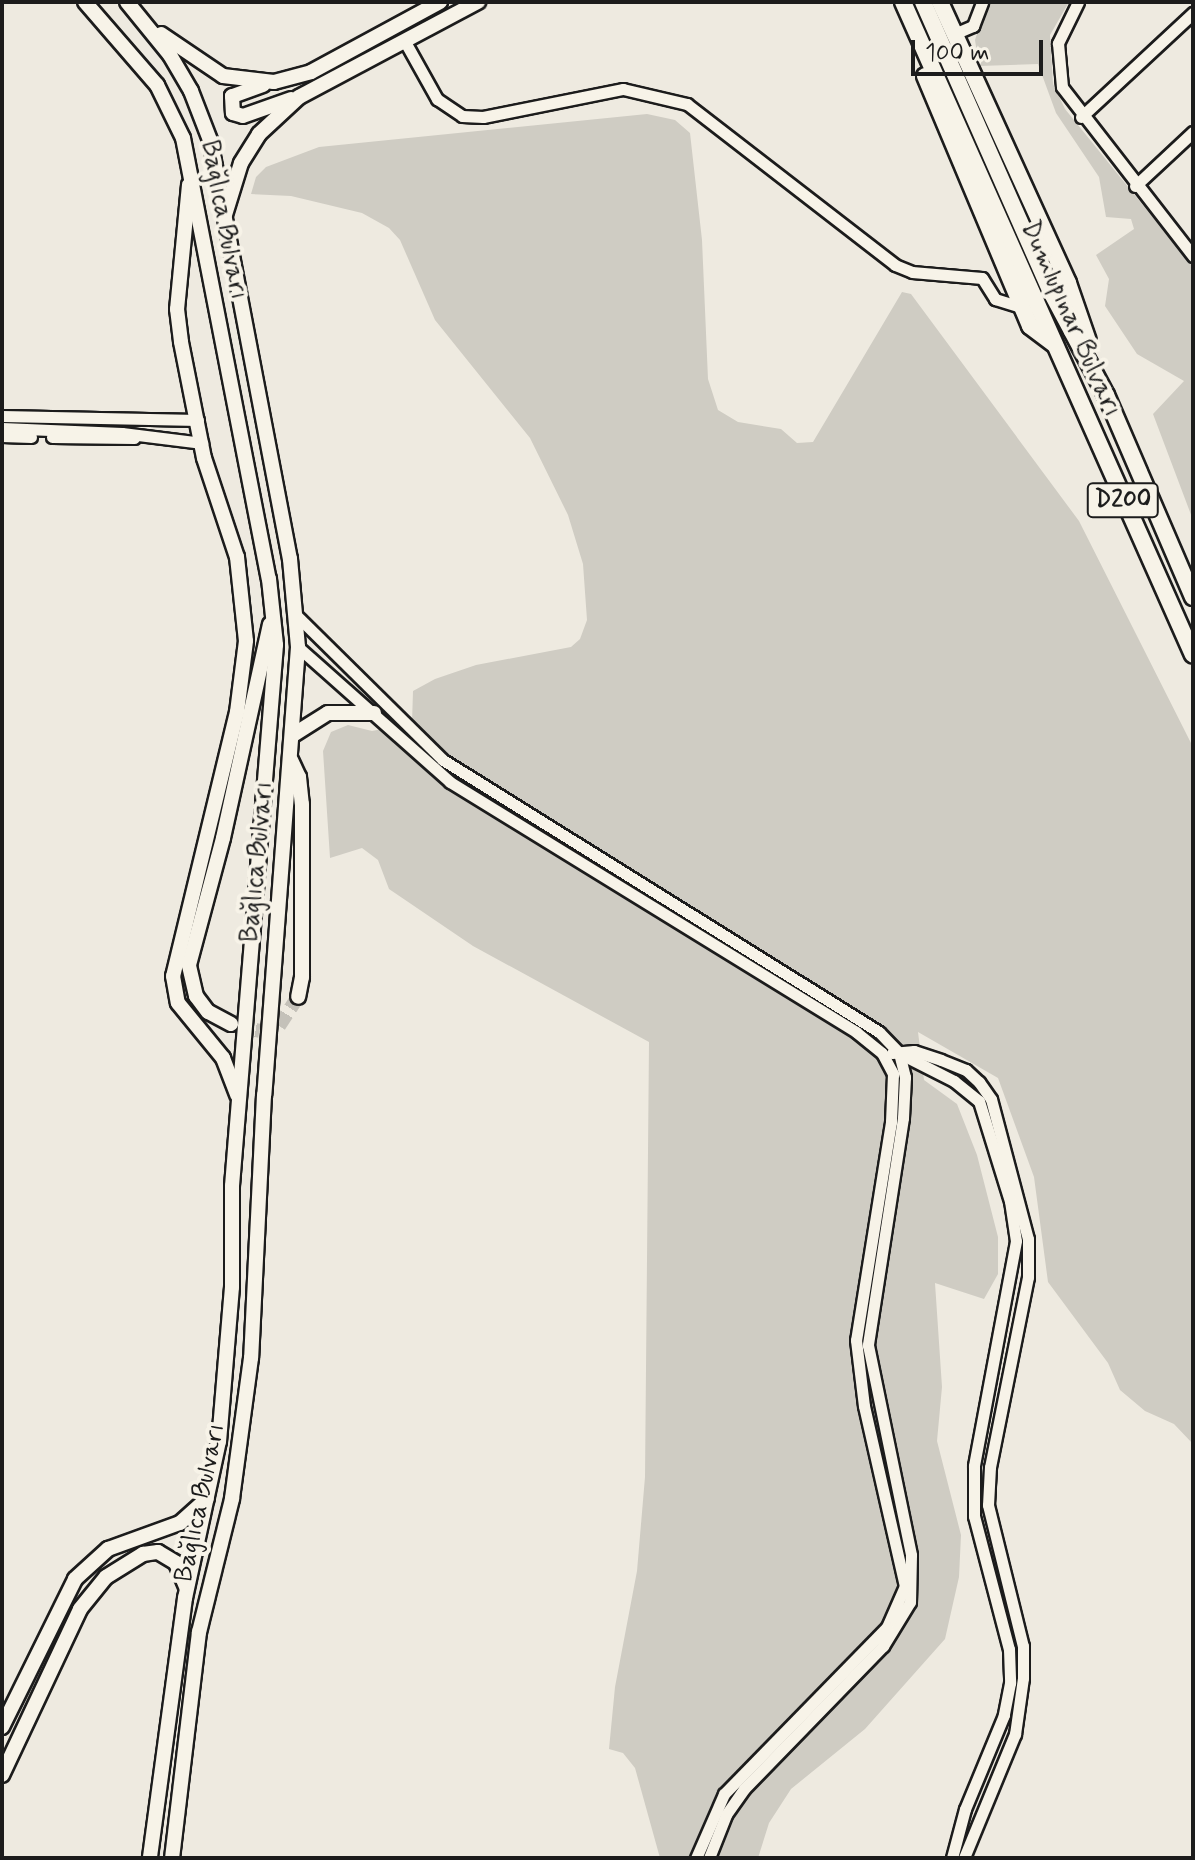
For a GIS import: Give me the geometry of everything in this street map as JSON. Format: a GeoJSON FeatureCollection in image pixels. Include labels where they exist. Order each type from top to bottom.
{"type":"FeatureCollection","features":[{"type":"Feature","properties":{"kind":"highway"},"geometry":{"type":"LineString","coordinates":[[892,2],[1028,304]]}},
{"type":"Feature","properties":{"kind":"highway","name":"Dumlupınar Bulvarı"},"geometry":{"type":"LineString","coordinates":[[903,2],[1028,304],[1054,344],[1193,655]]}},
{"type":"Feature","properties":{"kind":"highway","name":"Dumlupınar Bulvarı"},"geometry":{"type":"LineString","coordinates":[[923,2],[1051,292],[1106,395],[1193,597]]}},
{"type":"Feature","properties":{"kind":"highway"},"geometry":{"type":"LineString","coordinates":[[940,2],[1068,283],[1106,395]]}},
{"type":"Feature","properties":{"kind":"main road","name":"Bağlıca Bulvarı"},"geometry":{"type":"LineString","coordinates":[[85,2],[172,109],[191,173],[273,607],[275,692],[232,1186],[232,1287],[210,1496],[185,1598],[150,1858]]}},
{"type":"Feature","properties":{"kind":"main road"},"geometry":{"type":"LineString","coordinates":[[127,2],[170,55],[202,114],[224,219]]}},
{"type":"Feature","properties":{"kind":"main road"},"geometry":{"type":"LineString","coordinates":[[299,97],[243,116],[230,110],[235,93],[311,72],[440,2]]}},
{"type":"Feature","properties":{"kind":"main road","name":"Bağlıca Bulvarı"},"geometry":{"type":"LineString","coordinates":[[172,1858],[199,1632],[232,1499],[251,1358],[264,1095],[298,647],[297,616],[224,219],[241,163],[259,134],[299,97],[478,2]]}},
{"type":"Feature","properties":{"kind":"main road"},"geometry":{"type":"LineString","coordinates":[[143,21],[223,76],[275,82]]}},
{"type":"Feature","properties":{"kind":"main road"},"geometry":{"type":"LineString","coordinates":[[191,173],[177,309],[202,443],[241,579],[246,632],[243,676],[173,976],[178,1003],[228,1068],[239,1111]]}},
{"type":"Feature","properties":{"kind":"main road"},"geometry":{"type":"LineString","coordinates":[[231,1024],[208,1012],[196,996],[189,965],[252,716],[273,607]]}},
{"type":"Feature","properties":{"kind":"main road"},"geometry":{"type":"LineString","coordinates":[[243,676],[252,716]]}},
{"type":"Feature","properties":{"kind":"main road"},"geometry":{"type":"LineString","coordinates":[[293,735],[328,713],[374,713]]}},
{"type":"Feature","properties":{"kind":"main road"},"geometry":{"type":"LineString","coordinates":[[290,759],[299,777],[302,804],[302,977],[298,997]]}},
{"type":"Feature","properties":{"kind":"main road"},"geometry":{"type":"LineString","coordinates":[[2,1727],[75,1579],[108,1549],[180,1523],[210,1496]]}},
{"type":"Feature","properties":{"kind":"main road"},"geometry":{"type":"LineString","coordinates":[[2,1775],[80,1609],[106,1577],[143,1554],[163,1553],[183,1573],[185,1598]]}},
{"type":"Feature","properties":{"kind":"street"},"geometry":{"type":"LineString","coordinates":[[954,34],[973,26],[982,2]]}},
{"type":"Feature","properties":{"kind":"street"},"geometry":{"type":"LineString","coordinates":[[1078,2],[1059,36],[1056,66],[1081,117],[1192,252]]}},
{"type":"Feature","properties":{"kind":"street"},"geometry":{"type":"LineString","coordinates":[[1081,117],[1193,13]]}},
{"type":"Feature","properties":{"kind":"street"},"geometry":{"type":"LineString","coordinates":[[404,40],[437,99],[462,116],[483,117],[623,89],[687,104],[895,265],[912,272],[982,278],[995,299],[1028,304]]}},
{"type":"Feature","properties":{"kind":"street"},"geometry":{"type":"LineString","coordinates":[[1135,186],[1193,132]]}},
{"type":"Feature","properties":{"kind":"street"},"geometry":{"type":"LineString","coordinates":[[2,409],[33,423],[114,426],[139,437]]}},
{"type":"Feature","properties":{"kind":"street"},"geometry":{"type":"LineString","coordinates":[[2,416],[33,423],[202,443]]}},
{"type":"Feature","properties":{"kind":"street"},"geometry":{"type":"LineString","coordinates":[[2,428],[131,417],[198,420]]}},
{"type":"Feature","properties":{"kind":"street"},"geometry":{"type":"LineString","coordinates":[[114,426],[131,417]]}},
{"type":"Feature","properties":{"kind":"street"},"geometry":{"type":"LineString","coordinates":[[2,436],[33,423]]}},
{"type":"Feature","properties":{"kind":"street"},"geometry":{"type":"LineString","coordinates":[[297,616],[443,760],[879,1032],[899,1053],[954,1081],[979,1101],[1010,1201],[1016,1241],[974,1466],[974,1516],[1009,1649],[1010,1683],[1004,1715],[965,1809],[952,1858]]}},
{"type":"Feature","properties":{"kind":"street"},"geometry":{"type":"LineString","coordinates":[[298,647],[450,782],[856,1032],[882,1053],[893,1074],[891,1122],[856,1340],[864,1406],[905,1586],[887,1627],[724,1794],[696,1858]]}},
{"type":"Feature","properties":{"kind":"street"},"geometry":{"type":"LineString","coordinates":[[882,1053],[914,1051],[966,1070],[991,1099],[1028,1239],[1028,1277],[990,1467],[988,1505],[1023,1646],[1023,1678],[1015,1734],[964,1858]]}},
{"type":"Feature","properties":{"kind":"street"},"geometry":{"type":"LineString","coordinates":[[709,1858],[726,1815],[744,1789],[883,1646],[910,1602],[911,1555],[868,1345],[903,1118],[905,1077],[899,1053]]}},
{"type":"Feature","properties":{"kind":"shaded area"},"geometry":{"type":"Polygon","coordinates":[[[987,2],[1069,2],[1050,35],[1053,84],[1065,109],[1193,267],[1193,520],[1153,414],[1184,381],[1137,354],[1105,306],[1109,279],[1096,255],[1134,229],[1131,219],[1106,217],[1099,177],[1056,113],[1038,64],[979,66],[975,40],[987,2]]]}},
{"type":"Feature","properties":{"kind":"shaded area"},"geometry":{"type":"Polygon","coordinates":[[[647,114],[675,120],[690,133],[702,240],[708,379],[718,410],[738,422],[781,429],[797,443],[813,442],[902,292],[911,294],[1079,521],[1193,747],[1193,1444],[1174,1424],[1145,1411],[1120,1390],[1108,1363],[1048,1282],[1034,1177],[998,1078],[918,1032],[924,1080],[957,1104],[977,1155],[998,1237],[998,1274],[984,1299],[935,1283],[942,1387],[937,1441],[961,1535],[959,1577],[945,1639],[865,1729],[791,1789],[769,1823],[758,1858],[660,1858],[635,1768],[623,1753],[609,1749],[615,1687],[637,1571],[645,1477],[649,1042],[473,946],[389,889],[378,860],[362,848],[330,858],[323,751],[331,732],[348,725],[372,731],[412,723],[413,691],[435,679],[476,665],[571,647],[580,639],[587,620],[583,564],[568,515],[530,438],[435,320],[400,240],[389,228],[362,213],[291,196],[251,194],[256,177],[266,167],[319,147],[647,114]]]}},
{"type":"Feature","properties":{"kind":"tunnel"},"geometry":{"type":"LineString","coordinates":[[235,1026],[260,1031],[279,1026],[298,997]]}}]}
